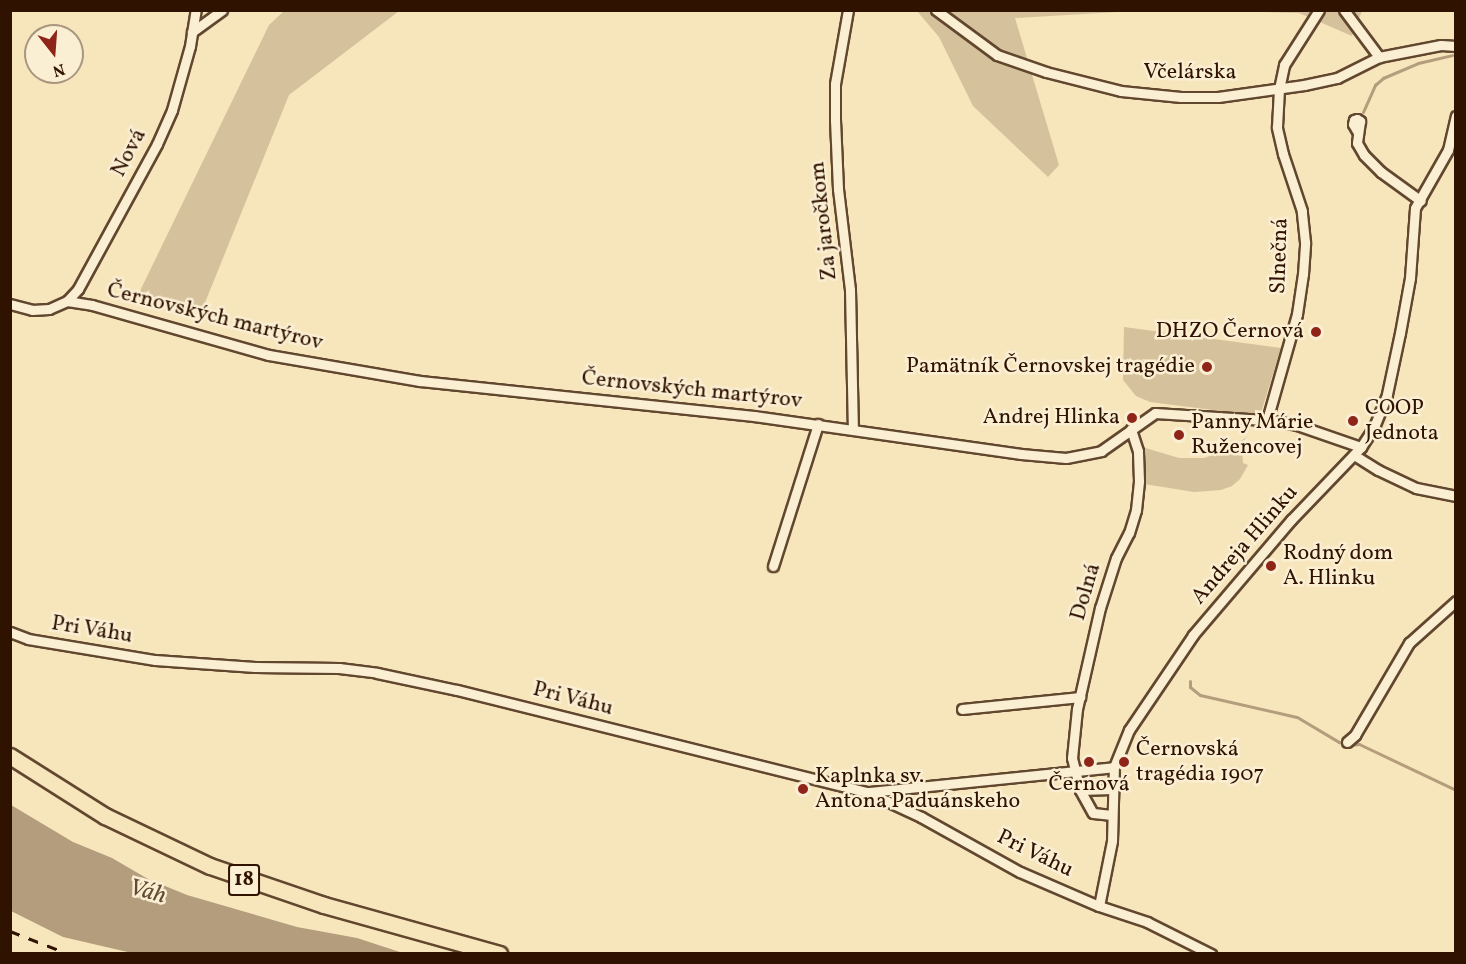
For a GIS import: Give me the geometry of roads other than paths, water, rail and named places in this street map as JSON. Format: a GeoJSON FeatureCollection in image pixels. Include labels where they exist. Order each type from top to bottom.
{"type":"FeatureCollection","features":[{"type":"Feature","properties":{"kind":"main road","name":"18"},"geometry":{"type":"LineString","coordinates":[[10,756],[105,816],[219,870],[324,905],[499,954]]}},
{"type":"Feature","properties":{"kind":"street","name":"Nová"},"geometry":{"type":"LineString","coordinates":[[67,301],[78,289],[157,144],[172,110],[196,10]]}},
{"type":"Feature","properties":{"kind":"street"},"geometry":{"type":"LineString","coordinates":[[192,32],[222,10]]}},
{"type":"Feature","properties":{"kind":"street","name":"Za jaročkom"},"geometry":{"type":"LineString","coordinates":[[848,10],[835,84],[835,120],[838,189],[851,301],[853,428]]}},
{"type":"Feature","properties":{"kind":"street","name":"Včelárska"},"geometry":{"type":"LineString","coordinates":[[936,10],[997,55],[1046,72],[1121,91],[1191,97],[1279,89],[1337,78],[1379,57],[1441,45],[1455,46]]}},
{"type":"Feature","properties":{"kind":"street","name":"Slnečná"},"geometry":{"type":"LineString","coordinates":[[1267,420],[1297,315],[1304,252],[1302,212],[1282,154],[1277,127],[1279,89],[1284,65],[1319,10]]}},
{"type":"Feature","properties":{"kind":"street"},"geometry":{"type":"LineString","coordinates":[[1344,10],[1379,57]]}},
{"type":"Feature","properties":{"kind":"street"},"geometry":{"type":"LineString","coordinates":[[1357,131],[1357,143],[1364,155],[1418,205],[1453,138],[1455,116]]}},
{"type":"Feature","properties":{"kind":"street","name":"Andreja Hlinku"},"geometry":{"type":"LineString","coordinates":[[1099,906],[1112,841],[1114,767],[1129,730],[1193,635],[1291,520],[1361,447],[1374,427],[1388,394],[1410,278],[1418,205]]}},
{"type":"Feature","properties":{"kind":"street","name":"Černovských martýrov"},"geometry":{"type":"LineString","coordinates":[[10,304],[32,310],[49,309],[67,301],[150,320],[268,355],[420,381],[853,428],[959,445],[1066,458],[1101,451],[1155,413],[1267,420],[1297,425],[1361,447]]}},
{"type":"Feature","properties":{"kind":"street"},"geometry":{"type":"LineString","coordinates":[[773,566],[818,424]]}},
{"type":"Feature","properties":{"kind":"street","name":"Dolná"},"geometry":{"type":"LineString","coordinates":[[1073,770],[1072,758],[1080,697],[1100,608],[1116,558],[1129,533],[1136,510],[1139,481],[1138,451],[1131,429]]}},
{"type":"Feature","properties":{"kind":"street"},"geometry":{"type":"LineString","coordinates":[[1354,455],[1378,470],[1416,488],[1455,495]]}},
{"type":"Feature","properties":{"kind":"street"},"geometry":{"type":"LineString","coordinates":[[1347,742],[1355,735],[1409,643],[1436,621],[1455,600]]}},
{"type":"Feature","properties":{"kind":"street","name":"Pri Váhu"},"geometry":{"type":"LineString","coordinates":[[10,632],[28,639],[155,660],[339,668],[377,674],[466,692],[867,792],[921,817],[1020,872],[1099,906],[1147,922],[1211,954]]}},
{"type":"Feature","properties":{"kind":"street"},"geometry":{"type":"LineString","coordinates":[[962,709],[1080,697]]}},
{"type":"Feature","properties":{"kind":"street"},"geometry":{"type":"LineString","coordinates":[[867,792],[1114,767]]}},
{"type":"Feature","properties":{"kind":"street"},"geometry":{"type":"LineString","coordinates":[[1073,770],[1080,790],[1093,813],[1113,815]]}},
{"type":"Feature","properties":{"kind":"street"},"geometry":{"type":"LineString","coordinates":[[1080,790],[1112,789]]}},
{"type":"Feature","properties":{"kind":"water","name":"Váh"},"geometry":{"type":"Polygon","coordinates":[[[11,805],[73,842],[112,858],[148,879],[187,895],[297,927],[357,938],[403,953],[132,953],[63,937],[11,911],[11,805]]]}},
{"type":"Feature","properties":{"kind":"waterway"},"geometry":{"type":"LineString","coordinates":[[1363,112],[1375,85],[1383,78],[1418,63],[1452,55]]}},
{"type":"Feature","properties":{"kind":"waterway"},"geometry":{"type":"LineString","coordinates":[[1190,681],[1190,687],[1200,695],[1297,717],[1339,742],[1350,745],[1359,744],[1456,790]]}},
{"type":"Feature","properties":{"kind":"railway"},"geometry":{"type":"LineString","coordinates":[[10,931],[69,954]]}},
{"type":"Feature","properties":{"kind":"place","name":"DHZO Černová"},"geometry":{"type":"Point","coordinates":[1316,332]}},
{"type":"Feature","properties":{"kind":"place","name":"Pamätník Černovskej tragédie"},"geometry":{"type":"Point","coordinates":[1207,367]}},
{"type":"Feature","properties":{"kind":"place","name":"Andrej Hlinka"},"geometry":{"type":"Point","coordinates":[1132,418]}},
{"type":"Feature","properties":{"kind":"place","name":"COOP Jednota"},"geometry":{"type":"Point","coordinates":[1353,421]}},
{"type":"Feature","properties":{"kind":"place","name":"Panny Márie Ružencovej"},"geometry":{"type":"Point","coordinates":[1179,435]}},
{"type":"Feature","properties":{"kind":"place","name":"Rodný dom A. Hlinku"},"geometry":{"type":"Point","coordinates":[1271,566]}},
{"type":"Feature","properties":{"kind":"place","name":"Černová"},"geometry":{"type":"Point","coordinates":[1089,762]}},
{"type":"Feature","properties":{"kind":"place","name":"Černovská tragédia 1907"},"geometry":{"type":"Point","coordinates":[1124,762]}},
{"type":"Feature","properties":{"kind":"place","name":"Kaplnka sv. Antona Paduánskeho"},"geometry":{"type":"Point","coordinates":[803,789]}}]}
